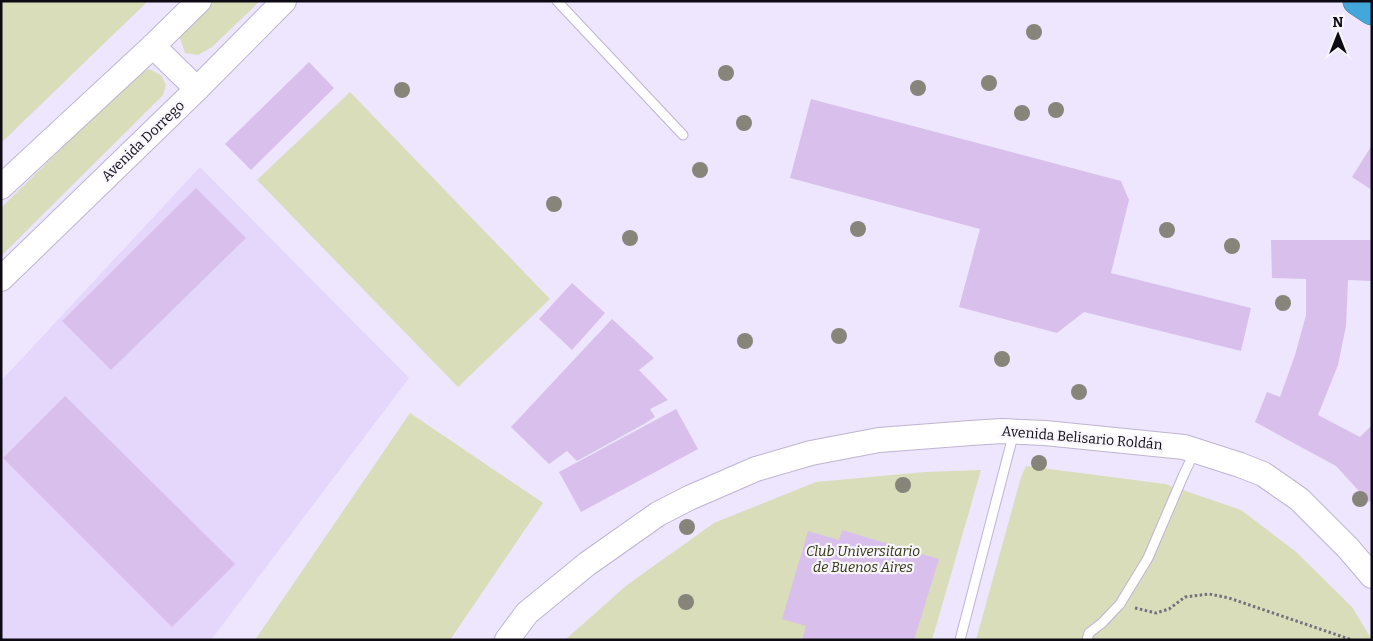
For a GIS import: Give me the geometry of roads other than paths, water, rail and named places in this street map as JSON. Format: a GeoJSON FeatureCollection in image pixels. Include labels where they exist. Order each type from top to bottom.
{"type":"FeatureCollection","features":[{"type":"Feature","properties":{"kind":"highway"},"geometry":{"type":"LineString","coordinates":[[1357,1],[1372,11]]}},
{"type":"Feature","properties":{"kind":"street"},"geometry":{"type":"LineString","coordinates":[[1,187],[199,1]]}},
{"type":"Feature","properties":{"kind":"street","name":"Avenida Dorrego"},"geometry":{"type":"LineString","coordinates":[[1,279],[197,89],[284,1]]}},
{"type":"Feature","properties":{"kind":"street"},"geometry":{"type":"LineString","coordinates":[[153,46],[197,89]]}},
{"type":"Feature","properties":{"kind":"street","name":"Avenida Belisario Roldán"},"geometry":{"type":"LineString","coordinates":[[507,640],[527,613],[587,564],[658,514],[689,498],[756,469],[811,453],[879,440],[971,433],[1002,431],[1045,433],[1184,447],[1240,465],[1263,474],[1299,499],[1348,548],[1372,576]]}},
{"type":"Feature","properties":{"kind":"lane"},"geometry":{"type":"LineString","coordinates":[[557,1],[684,136]]}},
{"type":"Feature","properties":{"kind":"lane"},"geometry":{"type":"LineString","coordinates":[[960,640],[1014,432]]}},
{"type":"Feature","properties":{"kind":"lane"},"geometry":{"type":"LineString","coordinates":[[1087,640],[1090,633],[1120,604],[1148,558],[1195,451]]}},
{"type":"Feature","properties":{"kind":"park label","name":"Club Universitario de Buenos Aires"},"geometry":{"type":"Point","coordinates":[863,560]}}]}
